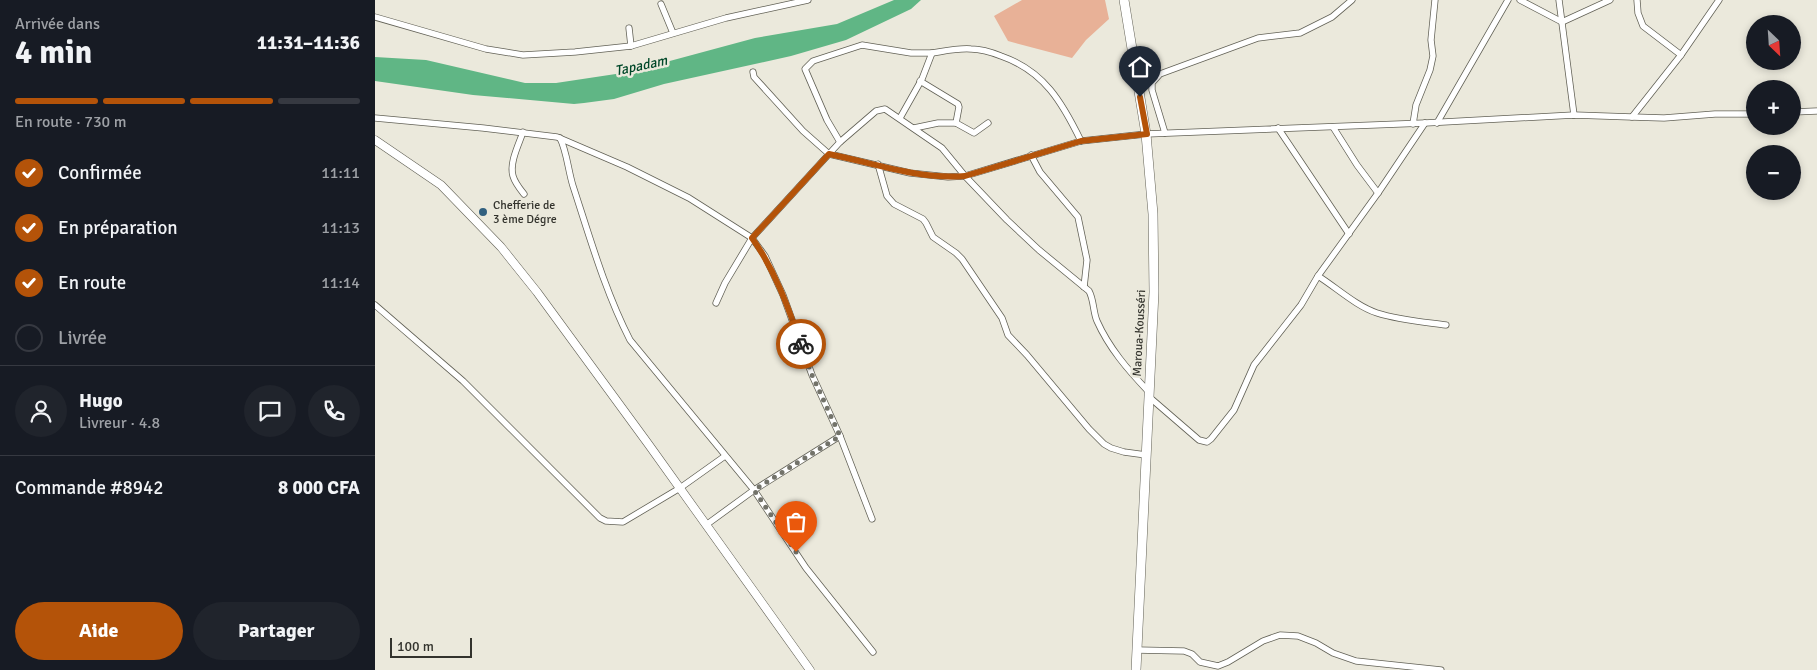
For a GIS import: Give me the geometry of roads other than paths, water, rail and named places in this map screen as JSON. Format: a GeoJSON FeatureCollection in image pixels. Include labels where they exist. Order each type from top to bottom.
{"type":"FeatureCollection","features":[{"type":"Feature","properties":{"kind":"highway","name":"Maroua-Kousséri"},"geometry":{"type":"LineString","coordinates":[[1124,0],[1147,134],[1153,214],[1154,292],[1136,670]]}},
{"type":"Feature","properties":{"kind":"main road"},"geometry":{"type":"LineString","coordinates":[[375,140],[441,186],[501,247],[537,292],[680,488],[809,670]]}},
{"type":"Feature","properties":{"kind":"street"},"geometry":{"type":"LineString","coordinates":[[375,17],[503,53],[523,55],[631,46],[726,18],[808,0]]}},
{"type":"Feature","properties":{"kind":"street"},"geometry":{"type":"LineString","coordinates":[[1165,133],[1152,90],[1152,82],[1160,74],[1258,38],[1300,33],[1332,16],[1352,0]]}},
{"type":"Feature","properties":{"kind":"street"},"geometry":{"type":"LineString","coordinates":[[1413,124],[1416,105],[1430,70],[1433,56],[1431,40],[1435,0]]}},
{"type":"Feature","properties":{"kind":"street"},"geometry":{"type":"LineString","coordinates":[[1437,123],[1508,0]]}},
{"type":"Feature","properties":{"kind":"street"},"geometry":{"type":"LineString","coordinates":[[1520,0],[1562,22]]}},
{"type":"Feature","properties":{"kind":"street"},"geometry":{"type":"LineString","coordinates":[[1559,0],[1574,115]]}},
{"type":"Feature","properties":{"kind":"street"},"geometry":{"type":"LineString","coordinates":[[1562,22],[1610,0]]}},
{"type":"Feature","properties":{"kind":"street"},"geometry":{"type":"LineString","coordinates":[[1637,0],[1640,20],[1643,26],[1681,55]]}},
{"type":"Feature","properties":{"kind":"street"},"geometry":{"type":"LineString","coordinates":[[1632,117],[1681,55],[1719,0]]}},
{"type":"Feature","properties":{"kind":"street"},"geometry":{"type":"LineString","coordinates":[[661,4],[673,33]]}},
{"type":"Feature","properties":{"kind":"street"},"geometry":{"type":"LineString","coordinates":[[629,28],[631,46]]}},
{"type":"Feature","properties":{"kind":"street"},"geometry":{"type":"LineString","coordinates":[[840,142],[827,120],[805,68],[813,60],[862,45],[911,53],[932,53],[962,49],[983,50],[1021,65],[1036,75],[1054,94],[1066,110],[1081,141]]}},
{"type":"Feature","properties":{"kind":"street"},"geometry":{"type":"LineString","coordinates":[[900,118],[920,81],[932,53]]}},
{"type":"Feature","properties":{"kind":"street"},"geometry":{"type":"LineString","coordinates":[[753,72],[754,77],[803,131],[829,154],[910,173],[949,177],[965,176],[1081,141],[1147,134],[1425,124],[1574,115],[1664,118],[1715,114],[1746,114]]}},
{"type":"Feature","properties":{"kind":"street"},"geometry":{"type":"LineString","coordinates":[[920,81],[957,104],[959,107],[956,123]]}},
{"type":"Feature","properties":{"kind":"street"},"geometry":{"type":"LineString","coordinates":[[716,303],[725,283],[752,238],[840,142],[876,110],[889,110],[942,148],[965,176],[1007,220],[1039,250],[1084,287],[1090,294],[1097,321],[1109,344],[1128,370],[1148,393],[1199,440],[1207,442],[1234,410],[1254,365],[1301,305],[1318,276],[1425,124]]}},
{"type":"Feature","properties":{"kind":"street"},"geometry":{"type":"LineString","coordinates":[[1801,112],[1817,111]]}},
{"type":"Feature","properties":{"kind":"street"},"geometry":{"type":"LineString","coordinates":[[375,118],[523,132],[560,138],[659,182],[689,198],[752,238],[765,256],[783,296],[812,375],[840,436],[872,519]]}},
{"type":"Feature","properties":{"kind":"street"},"geometry":{"type":"LineString","coordinates":[[914,128],[938,123],[956,123],[974,133],[988,123]]}},
{"type":"Feature","properties":{"kind":"street"},"geometry":{"type":"LineString","coordinates":[[1333,126],[1357,165],[1378,193]]}},
{"type":"Feature","properties":{"kind":"street"},"geometry":{"type":"LineString","coordinates":[[1278,128],[1349,234]]}},
{"type":"Feature","properties":{"kind":"street"},"geometry":{"type":"LineString","coordinates":[[523,132],[512,170],[516,183],[524,194]]}},
{"type":"Feature","properties":{"kind":"street"},"geometry":{"type":"LineString","coordinates":[[560,138],[571,179],[605,281],[617,315],[630,340],[754,490],[806,568],[873,652]]}},
{"type":"Feature","properties":{"kind":"street"},"geometry":{"type":"LineString","coordinates":[[1031,156],[1039,172],[1078,217],[1087,260],[1084,287]]}},
{"type":"Feature","properties":{"kind":"street"},"geometry":{"type":"LineString","coordinates":[[878,164],[887,196],[894,204],[923,219],[933,237],[957,253],[1003,318],[1008,335],[1089,428],[1104,444],[1111,448],[1123,452],[1146,455]]}},
{"type":"Feature","properties":{"kind":"street"},"geometry":{"type":"LineString","coordinates":[[1318,276],[1375,312],[1393,317],[1446,325]]}},
{"type":"Feature","properties":{"kind":"street"},"geometry":{"type":"LineString","coordinates":[[375,305],[463,381],[606,521],[623,522],[680,488],[725,456]]}},
{"type":"Feature","properties":{"kind":"street"},"geometry":{"type":"LineString","coordinates":[[706,525],[754,490],[840,436]]}},
{"type":"Feature","properties":{"kind":"street"},"geometry":{"type":"LineString","coordinates":[[1137,650],[1184,651],[1192,654],[1200,662],[1218,666],[1263,641],[1280,635],[1299,636],[1333,653],[1356,661],[1441,670]]}},
{"type":"Feature","properties":{"kind":"place","name":"Chefferie de 3 ème Dégre"},"geometry":{"type":"Point","coordinates":[483,212]}},
{"type":"Feature","properties":{"kind":"water label","name":"Tapadam"},"geometry":{"type":"Point","coordinates":[641,65]}}]}
